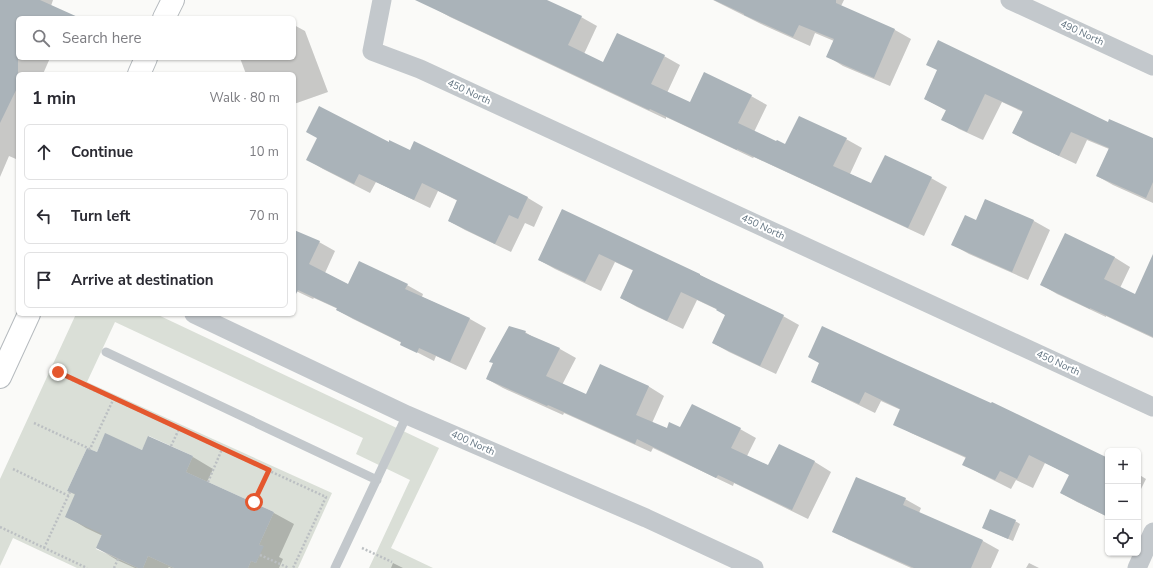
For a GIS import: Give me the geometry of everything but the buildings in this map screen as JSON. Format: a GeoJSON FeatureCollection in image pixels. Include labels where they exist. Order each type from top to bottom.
{"type":"FeatureCollection","features":[{"type":"Feature","properties":{"kind":"main road"},"geometry":{"type":"LineString","coordinates":[[165,16],[173,0]]}},
{"type":"Feature","properties":{"kind":"main road"},"geometry":{"type":"LineString","coordinates":[[140,72],[145,60]]}},
{"type":"Feature","properties":{"kind":"main road"},"geometry":{"type":"LineString","coordinates":[[0,377],[28,316]]}},
{"type":"Feature","properties":{"kind":"street","name":"450 North"},"geometry":{"type":"LineString","coordinates":[[382,0],[372,51],[435,76],[1153,407]]}},
{"type":"Feature","properties":{"kind":"street","name":"490 North"},"geometry":{"type":"LineString","coordinates":[[1010,0],[1153,66]]}},
{"type":"Feature","properties":{"kind":"street","name":"400 North"},"geometry":{"type":"LineString","coordinates":[[198,316],[407,414],[646,518],[754,568]]}},
{"type":"Feature","properties":{"kind":"street"},"geometry":{"type":"LineString","coordinates":[[1137,568],[1153,532]]}},
{"type":"Feature","properties":{"kind":"lane"},"geometry":{"type":"LineString","coordinates":[[106,352],[377,480]]}},
{"type":"Feature","properties":{"kind":"lane"},"geometry":{"type":"LineString","coordinates":[[335,568],[407,414]]}},
{"type":"Feature","properties":{"kind":"path"},"geometry":{"type":"LineString","coordinates":[[58,372],[326,497],[293,568]]}},
{"type":"Feature","properties":{"kind":"path"},"geometry":{"type":"LineString","coordinates":[[34,423],[90,449],[114,398]]}},
{"type":"Feature","properties":{"kind":"path"},"geometry":{"type":"LineString","coordinates":[[171,446],[179,429]]}},
{"type":"Feature","properties":{"kind":"path"},"geometry":{"type":"LineString","coordinates":[[208,482],[222,448]]}},
{"type":"Feature","properties":{"kind":"path"},"geometry":{"type":"LineString","coordinates":[[13,469],[69,496]]}},
{"type":"Feature","properties":{"kind":"path"},"geometry":{"type":"LineString","coordinates":[[254,502],[269,470]]}},
{"type":"Feature","properties":{"kind":"path"},"geometry":{"type":"LineString","coordinates":[[44,548],[70,492]]}},
{"type":"Feature","properties":{"kind":"path"},"geometry":{"type":"LineString","coordinates":[[0,527],[87,568]]}},
{"type":"Feature","properties":{"kind":"path"},"geometry":{"type":"LineString","coordinates":[[348,541],[392,562]]}},
{"type":"Feature","properties":{"kind":"path"},"geometry":{"type":"LineString","coordinates":[[260,554],[289,568]]}},
{"type":"Feature","properties":{"kind":"path"},"geometry":{"type":"LineString","coordinates":[[114,568],[118,559]]}},
{"type":"Feature","properties":{"kind":"shaded area"},"geometry":{"type":"Polygon","coordinates":[[[75,316],[160,316],[439,448],[391,548],[433,568],[369,568],[410,480],[356,454],[363,438],[115,322],[87,382],[332,493],[298,568],[248,568],[251,561],[256,563],[263,546],[259,545],[274,512],[186,472],[193,456],[149,436],[142,450],[105,434],[97,452],[87,448],[67,491],[75,494],[102,534],[96,549],[138,568],[77,568],[13,538],[0,566],[0,479],[75,316]]]}},
{"type":"Feature","properties":{"kind":"shaded area"},"geometry":{"type":"Polygon","coordinates":[[[148,556],[174,568],[143,568],[148,556]]]}},
{"type":"Feature","properties":{"kind":"route"},"geometry":{"type":"LineString","coordinates":[[58,372],[269,470],[254,502]]}}]}
